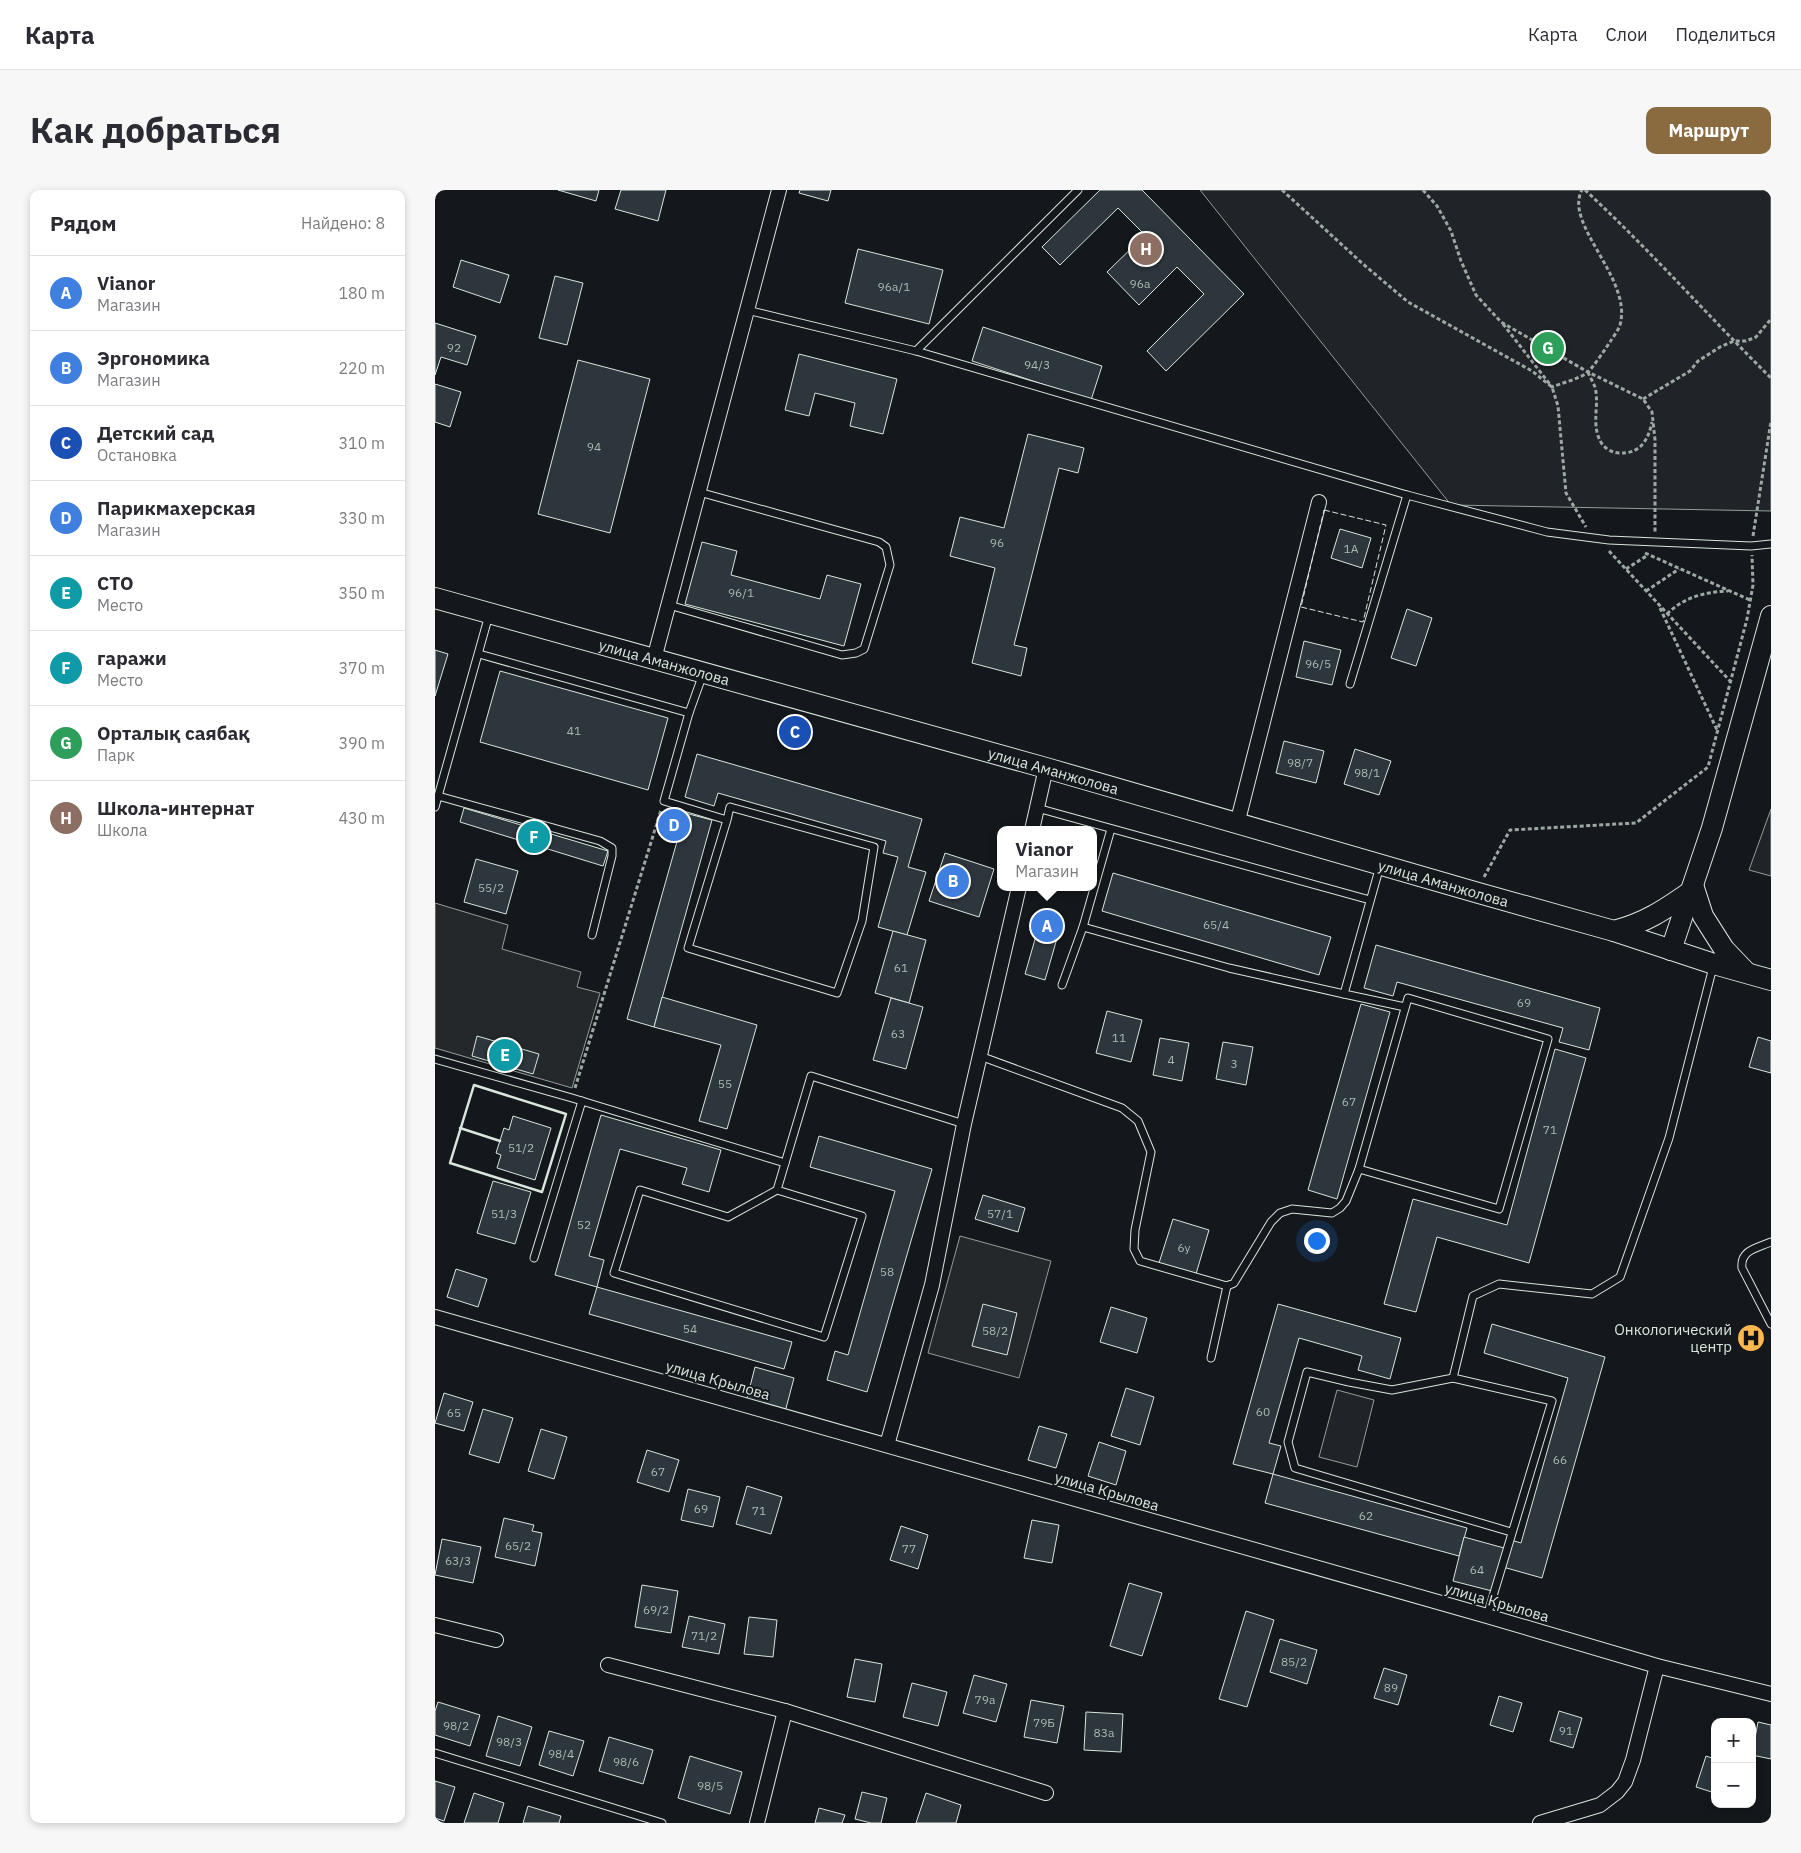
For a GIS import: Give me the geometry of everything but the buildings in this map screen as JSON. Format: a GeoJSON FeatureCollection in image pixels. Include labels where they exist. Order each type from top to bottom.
{"type":"FeatureCollection","features":[{"type":"Feature","properties":{"kind":"main road","name":"улица Аманжолова"},"geometry":{"type":"LineString","coordinates":[[435,598],[1046,768],[1614,931],[1714,964]]}},
{"type":"Feature","properties":{"kind":"main road"},"geometry":{"type":"LineString","coordinates":[[1671,950],[1712,828],[1771,616]]}},
{"type":"Feature","properties":{"kind":"main road"},"geometry":{"type":"LineString","coordinates":[[1614,931],[1635,926],[1654,917],[1692,889]]}},
{"type":"Feature","properties":{"kind":"main road"},"geometry":{"type":"LineString","coordinates":[[1692,889],[1703,916],[1724,949],[1747,972]]}},
{"type":"Feature","properties":{"kind":"main road"},"geometry":{"type":"LineString","coordinates":[[1714,964],[1771,980]]}},
{"type":"Feature","properties":{"kind":"street"},"geometry":{"type":"LineString","coordinates":[[654,659],[779,190]]}},
{"type":"Feature","properties":{"kind":"street"},"geometry":{"type":"LineString","coordinates":[[1237,824],[1319,502]]}},
{"type":"Feature","properties":{"kind":"street"},"geometry":{"type":"LineString","coordinates":[[1033,826],[1046,768]]}},
{"type":"Feature","properties":{"kind":"street"},"geometry":{"type":"LineString","coordinates":[[887,1445],[932,1285],[964,1124],[1018,891]]}},
{"type":"Feature","properties":{"kind":"street","name":"улица Крылова"},"geometry":{"type":"LineString","coordinates":[[435,1317],[1657,1666],[1771,1694]]}},
{"type":"Feature","properties":{"kind":"street"},"geometry":{"type":"LineString","coordinates":[[435,1625],[496,1640]]}},
{"type":"Feature","properties":{"kind":"street"},"geometry":{"type":"LineString","coordinates":[[608,1665],[785,1711],[1046,1793]]}},
{"type":"Feature","properties":{"kind":"street"},"geometry":{"type":"LineString","coordinates":[[1540,1823],[1600,1804],[1617,1792],[1625,1782],[1633,1760],[1657,1666]]}},
{"type":"Feature","properties":{"kind":"street"},"geometry":{"type":"LineString","coordinates":[[757,1823],[785,1711]]}},
{"type":"Feature","properties":{"kind":"lane"},"geometry":{"type":"LineString","coordinates":[[916,351],[1077,190]]}},
{"type":"Feature","properties":{"kind":"lane"},"geometry":{"type":"LineString","coordinates":[[747,310],[916,351],[1318,470],[1547,532],[1597,538],[1751,546],[1771,544]]}},
{"type":"Feature","properties":{"kind":"lane"},"geometry":{"type":"LineString","coordinates":[[669,605],[841,655],[856,653],[864,649],[890,565],[886,547],[879,542],[699,492]]}},
{"type":"Feature","properties":{"kind":"lane"},"geometry":{"type":"LineString","coordinates":[[1350,684],[1407,495]]}},
{"type":"Feature","properties":{"kind":"lane"},"geometry":{"type":"LineString","coordinates":[[435,807],[490,613]]}},
{"type":"Feature","properties":{"kind":"lane"},"geometry":{"type":"LineString","coordinates":[[479,654],[689,713]]}},
{"type":"Feature","properties":{"kind":"lane"},"geometry":{"type":"LineString","coordinates":[[703,673],[689,713],[664,801],[727,820]]}},
{"type":"Feature","properties":{"kind":"lane"},"geometry":{"type":"LineString","coordinates":[[438,796],[600,841],[612,848],[612,856],[591,935]]}},
{"type":"Feature","properties":{"kind":"lane"},"geometry":{"type":"LineString","coordinates":[[730,807],[875,848],[862,921],[837,993],[689,948],[727,820],[730,807]]}},
{"type":"Feature","properties":{"kind":"lane"},"geometry":{"type":"LineString","coordinates":[[1037,808],[1370,900]]}},
{"type":"Feature","properties":{"kind":"lane"},"geometry":{"type":"LineString","coordinates":[[1097,878],[1111,829]]}},
{"type":"Feature","properties":{"kind":"lane"},"geometry":{"type":"LineString","coordinates":[[1344,994],[1381,864]]}},
{"type":"Feature","properties":{"kind":"lane"},"geometry":{"type":"LineString","coordinates":[[1062,985],[1083,927],[1093,891]]}},
{"type":"Feature","properties":{"kind":"lane"},"geometry":{"type":"LineString","coordinates":[[1083,927],[1229,968],[1405,1007]]}},
{"type":"Feature","properties":{"kind":"lane"},"geometry":{"type":"LineString","coordinates":[[1453,1378],[1473,1296],[1499,1284],[1592,1294],[1620,1277],[1669,1138],[1714,964]]}},
{"type":"Feature","properties":{"kind":"lane"},"geometry":{"type":"LineString","coordinates":[[1211,1358],[1227,1286],[1233,1282],[1271,1222],[1280,1213],[1292,1209],[1332,1213],[1346,1201],[1359,1169],[1408,998],[1548,1038],[1499,1209],[1359,1169]]}},
{"type":"Feature","properties":{"kind":"lane"},"geometry":{"type":"LineString","coordinates":[[980,1056],[1122,1108],[1138,1121],[1151,1152],[1135,1230],[1134,1248],[1140,1261],[1227,1286]]}},
{"type":"Feature","properties":{"kind":"lane"},"geometry":{"type":"LineString","coordinates":[[435,1059],[572,1098],[785,1163]]}},
{"type":"Feature","properties":{"kind":"lane"},"geometry":{"type":"LineString","coordinates":[[777,1190],[861,1216],[824,1338],[614,1273],[640,1190],[728,1217],[777,1190],[811,1076],[964,1124]]}},
{"type":"Feature","properties":{"kind":"lane"},"geometry":{"type":"LineString","coordinates":[[534,1258],[581,1101]]}},
{"type":"Feature","properties":{"kind":"lane"},"geometry":{"type":"LineString","coordinates":[[1771,1242],[1746,1253],[1741,1260],[1742,1268],[1771,1324]]}},
{"type":"Feature","properties":{"kind":"lane"},"geometry":{"type":"LineString","coordinates":[[1487,1616],[1552,1402],[1453,1378],[1392,1390],[1307,1372],[1288,1442],[1295,1468],[1511,1532]]}},
{"type":"Feature","properties":{"kind":"lane"},"geometry":{"type":"LineString","coordinates":[[435,1753],[662,1823]]}},
{"type":"Feature","properties":{"kind":"path"},"geometry":{"type":"LineString","coordinates":[[1282,190],[1408,302],[1532,372],[1551,387]]}},
{"type":"Feature","properties":{"kind":"path"},"geometry":{"type":"LineString","coordinates":[[1423,190],[1437,206],[1451,231],[1475,295],[1501,322],[1551,387],[1558,406],[1566,493],[1583,524],[1731,682]]}},
{"type":"Feature","properties":{"kind":"path"},"geometry":{"type":"LineString","coordinates":[[1551,387],[1588,372],[1620,326],[1621,311],[1619,297],[1613,278],[1579,216],[1577,198],[1583,190],[1629,231],[1771,378]]}},
{"type":"Feature","properties":{"kind":"path"},"geometry":{"type":"LineString","coordinates":[[1643,399],[1689,371],[1697,361],[1720,347],[1734,341],[1746,341],[1756,337],[1771,319]]}},
{"type":"Feature","properties":{"kind":"path"},"geometry":{"type":"LineString","coordinates":[[1501,322],[1588,372],[1643,399],[1652,412],[1655,440],[1655,541]]}},
{"type":"Feature","properties":{"kind":"path"},"geometry":{"type":"LineString","coordinates":[[1588,372],[1595,387],[1595,419],[1598,434],[1603,445],[1614,453],[1629,453],[1641,446],[1649,435],[1653,419]]}},
{"type":"Feature","properties":{"kind":"path"},"geometry":{"type":"LineString","coordinates":[[1475,892],[1509,830],[1636,823],[1708,767],[1731,682],[1753,584],[1751,546],[1771,421]]}},
{"type":"Feature","properties":{"kind":"path"},"geometry":{"type":"LineString","coordinates":[[1640,551],[1750,600]]}},
{"type":"Feature","properties":{"kind":"path"},"geometry":{"type":"LineString","coordinates":[[1626,569],[1648,555]]}},
{"type":"Feature","properties":{"kind":"path"},"geometry":{"type":"LineString","coordinates":[[1646,591],[1679,568]]}},
{"type":"Feature","properties":{"kind":"path"},"geometry":{"type":"LineString","coordinates":[[1667,614],[1679,604],[1695,596],[1730,591]]}},
{"type":"Feature","properties":{"kind":"path"},"geometry":{"type":"LineString","coordinates":[[1659,605],[1718,732]]}},
{"type":"Feature","properties":{"kind":"path"},"geometry":{"type":"LineString","coordinates":[[572,1098],[664,801]]}},
{"type":"Feature","properties":{"kind":"shaded area"},"geometry":{"type":"Polygon","coordinates":[[[1200,190],[1771,190],[1771,511],[1451,505],[1200,190]]]}},
{"type":"Feature","properties":{"kind":"shaded area"},"geometry":{"type":"Polygon","coordinates":[[[1771,809],[1771,876],[1749,870],[1771,809]]]}},
{"type":"Feature","properties":{"kind":"shaded area"},"geometry":{"type":"Polygon","coordinates":[[[435,903],[508,925],[502,949],[581,972],[577,987],[600,993],[572,1088],[435,1048],[435,903]]]}},
{"type":"Feature","properties":{"kind":"shaded area"},"geometry":{"type":"Polygon","coordinates":[[[960,1236],[1051,1261],[1019,1378],[928,1353],[960,1236]]]}},
{"type":"Feature","properties":{"kind":"shaded area"},"geometry":{"type":"Polygon","coordinates":[[[1337,1390],[1374,1400],[1357,1467],[1319,1457],[1337,1390]]]}},
{"type":"Feature","properties":{"kind":"fence"},"geometry":{"type":"LineString","coordinates":[[1324,510],[1386,525],[1363,622],[1301,607],[1324,510]]}},
{"type":"Feature","properties":{"kind":"wall"},"geometry":{"type":"LineString","coordinates":[[474,1085],[566,1114],[542,1192],[450,1163],[474,1085]]}},
{"type":"Feature","properties":{"kind":"wall"},"geometry":{"type":"LineString","coordinates":[[460,1128],[500,1141]]}},
{"type":"Feature","properties":{"kind":"place","name":"Школа-интернат"},"geometry":{"type":"Point","coordinates":[1146,249]}},
{"type":"Feature","properties":{"kind":"place","name":"Орталық саябақ"},"geometry":{"type":"Point","coordinates":[1548,348]}},
{"type":"Feature","properties":{"kind":"place","name":"Детский сад"},"geometry":{"type":"Point","coordinates":[795,732]}},
{"type":"Feature","properties":{"kind":"place","name":"Парикмахерская"},"geometry":{"type":"Point","coordinates":[674,825]}},
{"type":"Feature","properties":{"kind":"place","name":"гаражи"},"geometry":{"type":"Point","coordinates":[534,837]}},
{"type":"Feature","properties":{"kind":"place","name":"Эргономика"},"geometry":{"type":"Point","coordinates":[953,881]}},
{"type":"Feature","properties":{"kind":"place","name":"Vianor"},"geometry":{"type":"Point","coordinates":[1047,926]}},
{"type":"Feature","properties":{"kind":"place","name":"СТО"},"geometry":{"type":"Point","coordinates":[505,1055]}},
{"type":"Feature","properties":{"kind":"place","name":"Онкологический центр"},"geometry":{"type":"Point","coordinates":[1751,1338]}}]}
